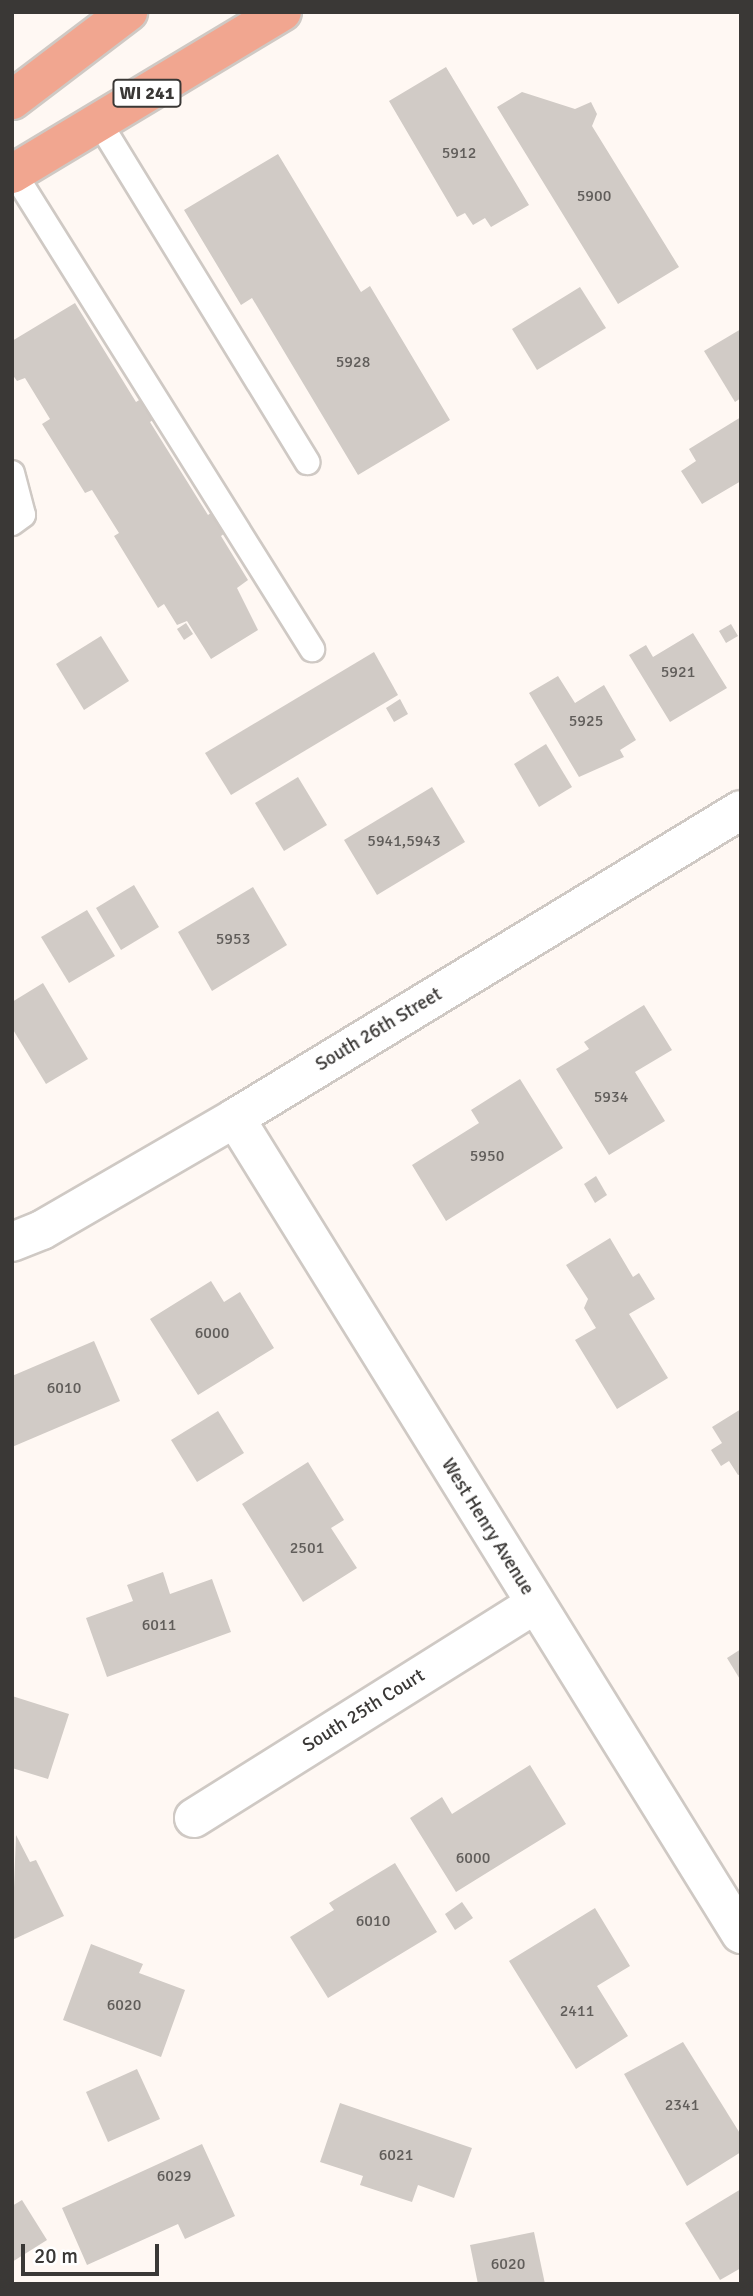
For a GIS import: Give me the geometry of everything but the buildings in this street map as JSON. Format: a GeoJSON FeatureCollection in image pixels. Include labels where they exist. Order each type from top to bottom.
{"type":"FeatureCollection","features":[{"type":"Feature","properties":{"kind":"main road"},"geometry":{"type":"LineString","coordinates":[[12,100],[128,12]]}},
{"type":"Feature","properties":{"kind":"main road","name":"WI 241"},"geometry":{"type":"LineString","coordinates":[[13,173],[282,12]]}},
{"type":"Feature","properties":{"kind":"street","name":"South 26th Street"},"geometry":{"type":"LineString","coordinates":[[12,1242],[235,1118],[741,810]]}},
{"type":"Feature","properties":{"kind":"street","name":"West Henry Avenue"},"geometry":{"type":"LineString","coordinates":[[235,1118],[741,1934]]}},
{"type":"Feature","properties":{"kind":"street","name":"South 25th Court"},"geometry":{"type":"LineString","coordinates":[[194,1818],[535,1604]]}},
{"type":"Feature","properties":{"kind":"lane"},"geometry":{"type":"LineString","coordinates":[[99,122],[307,462]]}},
{"type":"Feature","properties":{"kind":"lane"},"geometry":{"type":"LineString","coordinates":[[13,173],[312,649]]}},
{"type":"Feature","properties":{"kind":"lane"},"geometry":{"type":"LineString","coordinates":[[12,473],[23,515],[12,523]]}}]}
